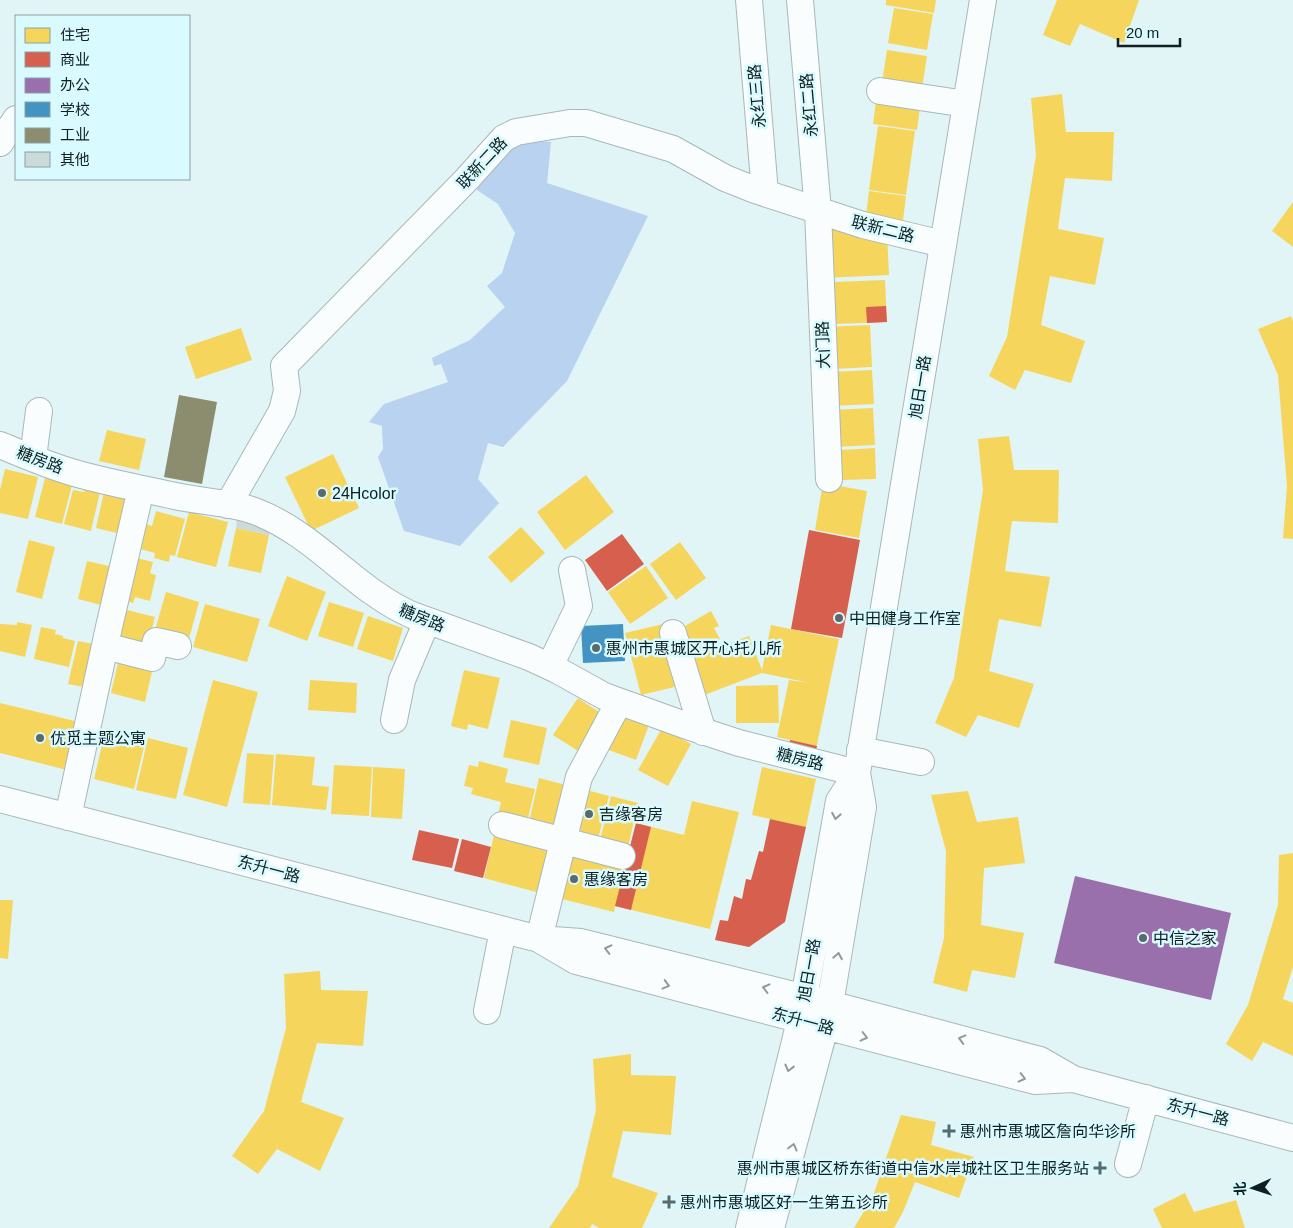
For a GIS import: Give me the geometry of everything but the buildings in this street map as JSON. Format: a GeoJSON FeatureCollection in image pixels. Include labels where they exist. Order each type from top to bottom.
{"type":"FeatureCollection","features":[{"type":"Feature","properties":{"kind":"street","name":"永红三路"},"geometry":{"type":"LineString","coordinates":[[749,0],[765,193]]}},
{"type":"Feature","properties":{"kind":"street","name":"永红二路"},"geometry":{"type":"LineString","coordinates":[[800,0],[818,211]]}},
{"type":"Feature","properties":{"kind":"street","name":"旭日一路"},"geometry":{"type":"LineString","coordinates":[[771,1228],[828,1016],[863,807],[858,762],[983,0]]}},
{"type":"Feature","properties":{"kind":"street"},"geometry":{"type":"LineString","coordinates":[[880,91],[966,104]]}},
{"type":"Feature","properties":{"kind":"street"},"geometry":{"type":"LineString","coordinates":[[0,143],[15,120]]}},
{"type":"Feature","properties":{"kind":"street","name":"联新二路"},"geometry":{"type":"LineString","coordinates":[[228,505],[282,411],[287,390],[284,366],[467,179],[506,136],[516,132],[570,122],[586,123],[673,149],[725,178],[818,211],[863,225],[943,244]]}},
{"type":"Feature","properties":{"kind":"street","name":"大门路"},"geometry":{"type":"LineString","coordinates":[[818,211],[829,479]]}},
{"type":"Feature","properties":{"kind":"street"},"geometry":{"type":"LineString","coordinates":[[33,458],[39,411]]}},
{"type":"Feature","properties":{"kind":"street","name":"糖房路"},"geometry":{"type":"LineString","coordinates":[[0,445],[67,471],[256,512],[288,527],[375,595],[396,608],[521,654],[550,666],[604,696],[703,732],[747,746],[858,762],[921,762]]}},
{"type":"Feature","properties":{"kind":"street"},"geometry":{"type":"LineString","coordinates":[[68,817],[141,488]]}},
{"type":"Feature","properties":{"kind":"street"},"geometry":{"type":"LineString","coordinates":[[550,666],[579,606],[572,570]]}},
{"type":"Feature","properties":{"kind":"street"},"geometry":{"type":"LineString","coordinates":[[394,720],[402,680],[427,621]]}},
{"type":"Feature","properties":{"kind":"street"},"geometry":{"type":"LineString","coordinates":[[673,633],[703,732]]}},
{"type":"Feature","properties":{"kind":"street"},"geometry":{"type":"LineString","coordinates":[[107,637],[152,658],[156,640],[178,646]]}},
{"type":"Feature","properties":{"kind":"street"},"geometry":{"type":"LineString","coordinates":[[539,939],[578,777],[619,702]]}},
{"type":"Feature","properties":{"kind":"street","name":"旭日一路"},"geometry":{"type":"LineString","coordinates":[[749,1228],[802,1009],[839,801],[858,762]]}},
{"type":"Feature","properties":{"kind":"street","name":"东升一路"},"geometry":{"type":"LineString","coordinates":[[0,799],[539,939],[580,942],[828,1016],[1040,1060],[1073,1079],[1293,1138]]}},
{"type":"Feature","properties":{"kind":"street"},"geometry":{"type":"LineString","coordinates":[[502,825],[622,856]]}},
{"type":"Feature","properties":{"kind":"street"},"geometry":{"type":"LineString","coordinates":[[486,1011],[503,930]]}},
{"type":"Feature","properties":{"kind":"street"},"geometry":{"type":"LineString","coordinates":[[1128,1164],[1146,1098]]}},
{"type":"Feature","properties":{"kind":"water"},"geometry":{"type":"Polygon","coordinates":[[[517,139],[551,142],[547,183],[648,216],[567,381],[503,447],[488,443],[478,479],[499,503],[460,546],[404,531],[378,457],[383,449],[382,426],[369,422],[384,404],[448,382],[441,364],[434,366],[432,358],[470,340],[505,307],[487,286],[502,273],[515,233],[498,204],[474,188],[517,139]]]}},
{"type":"Feature","properties":{"kind":"place","name":"24Hcolor"},"geometry":{"type":"Point","coordinates":[322,493]}},
{"type":"Feature","properties":{"kind":"place","name":"中田健身工作室"},"geometry":{"type":"Point","coordinates":[839,618]}},
{"type":"Feature","properties":{"kind":"place","name":"惠州市惠城区开心托儿所"},"geometry":{"type":"Point","coordinates":[596,648]}},
{"type":"Feature","properties":{"kind":"place","name":"优觅主题公寓"},"geometry":{"type":"Point","coordinates":[40,738]}},
{"type":"Feature","properties":{"kind":"place","name":"吉缘客房"},"geometry":{"type":"Point","coordinates":[589,814]}},
{"type":"Feature","properties":{"kind":"place","name":"惠缘客房"},"geometry":{"type":"Point","coordinates":[574,879]}},
{"type":"Feature","properties":{"kind":"place","name":"中信之家"},"geometry":{"type":"Point","coordinates":[1143,938]}},
{"type":"Feature","properties":{"kind":"place","name":"惠州市惠城区詹向华诊所"},"geometry":{"type":"Point","coordinates":[949,1131]}},
{"type":"Feature","properties":{"kind":"place","name":"惠州市惠城区桥东街道中信水岸城社区卫生服务站"},"geometry":{"type":"Point","coordinates":[1100,1168]}},
{"type":"Feature","properties":{"kind":"place","name":"惠州市惠城区好一生第五诊所"},"geometry":{"type":"Point","coordinates":[669,1202]}}]}
